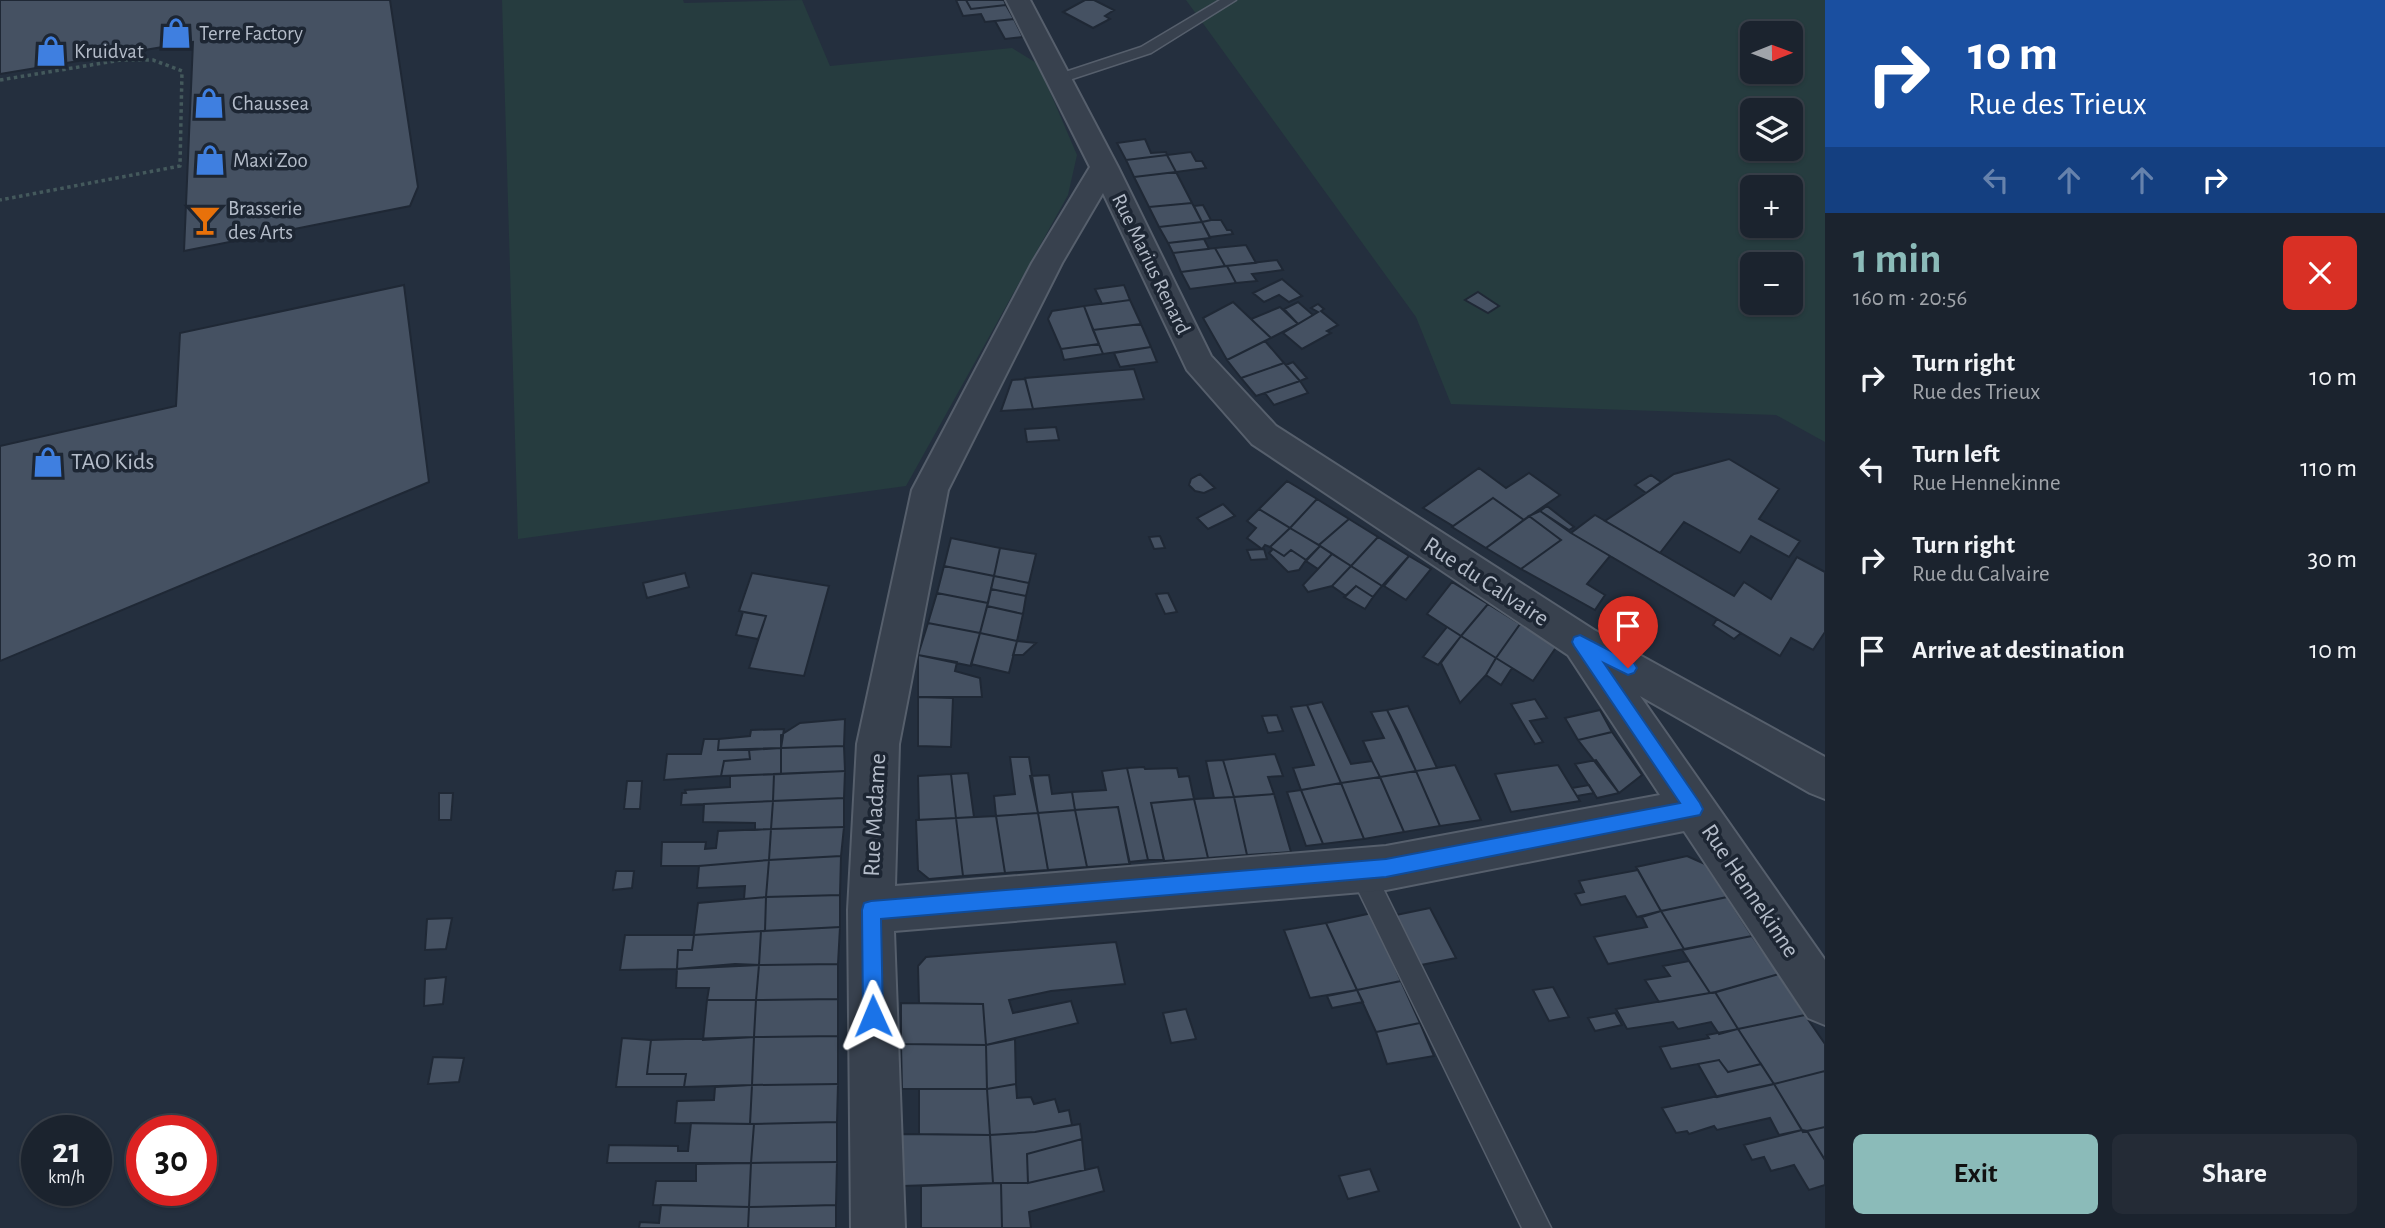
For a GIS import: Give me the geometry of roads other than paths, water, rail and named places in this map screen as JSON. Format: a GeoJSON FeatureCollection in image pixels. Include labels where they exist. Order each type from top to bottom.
{"type":"FeatureCollection","features":[{"type":"Feature","properties":{"kind":"street","name":"Rue Marius Renard"},"geometry":{"type":"LineString","coordinates":[[1017,0],[1104,167],[1198,362],[1264,435]]}},
{"type":"Feature","properties":{"kind":"street","name":"Rue Madame"},"geometry":{"type":"LineString","coordinates":[[878,1228],[871,910],[878,744],[930,490],[1047,262],[1104,167]]}},
{"type":"Feature","properties":{"kind":"street","name":"Rue du Calvaire"},"geometry":{"type":"LineString","coordinates":[[1264,435],[1580,642],[1825,779]]}},
{"type":"Feature","properties":{"kind":"street","name":"Rue Hennekinne"},"geometry":{"type":"LineString","coordinates":[[1580,642],[1825,1001]]}},
{"type":"Feature","properties":{"kind":"street"},"geometry":{"type":"LineString","coordinates":[[871,910],[1361,870],[1694,809]]}},
{"type":"Feature","properties":{"kind":"lane"},"geometry":{"type":"LineString","coordinates":[[1058,79],[1146,50],[1229,0]]}},
{"type":"Feature","properties":{"kind":"lane"},"geometry":{"type":"LineString","coordinates":[[1361,870],[1537,1228]]}},
{"type":"Feature","properties":{"kind":"place","name":"Terre Factory"},"geometry":{"type":"Point","coordinates":[176,33]}},
{"type":"Feature","properties":{"kind":"place","name":"Kruidvat"},"geometry":{"type":"Point","coordinates":[51,51]}},
{"type":"Feature","properties":{"kind":"place","name":"Chaussea"},"geometry":{"type":"Point","coordinates":[209,103]}},
{"type":"Feature","properties":{"kind":"place","name":"Maxi Zoo"},"geometry":{"type":"Point","coordinates":[210,160]}},
{"type":"Feature","properties":{"kind":"place","name":"Brasserie des Arts"},"geometry":{"type":"Point","coordinates":[205,220]}},
{"type":"Feature","properties":{"kind":"place","name":"TAO Kids"},"geometry":{"type":"Point","coordinates":[48,462]}}]}
